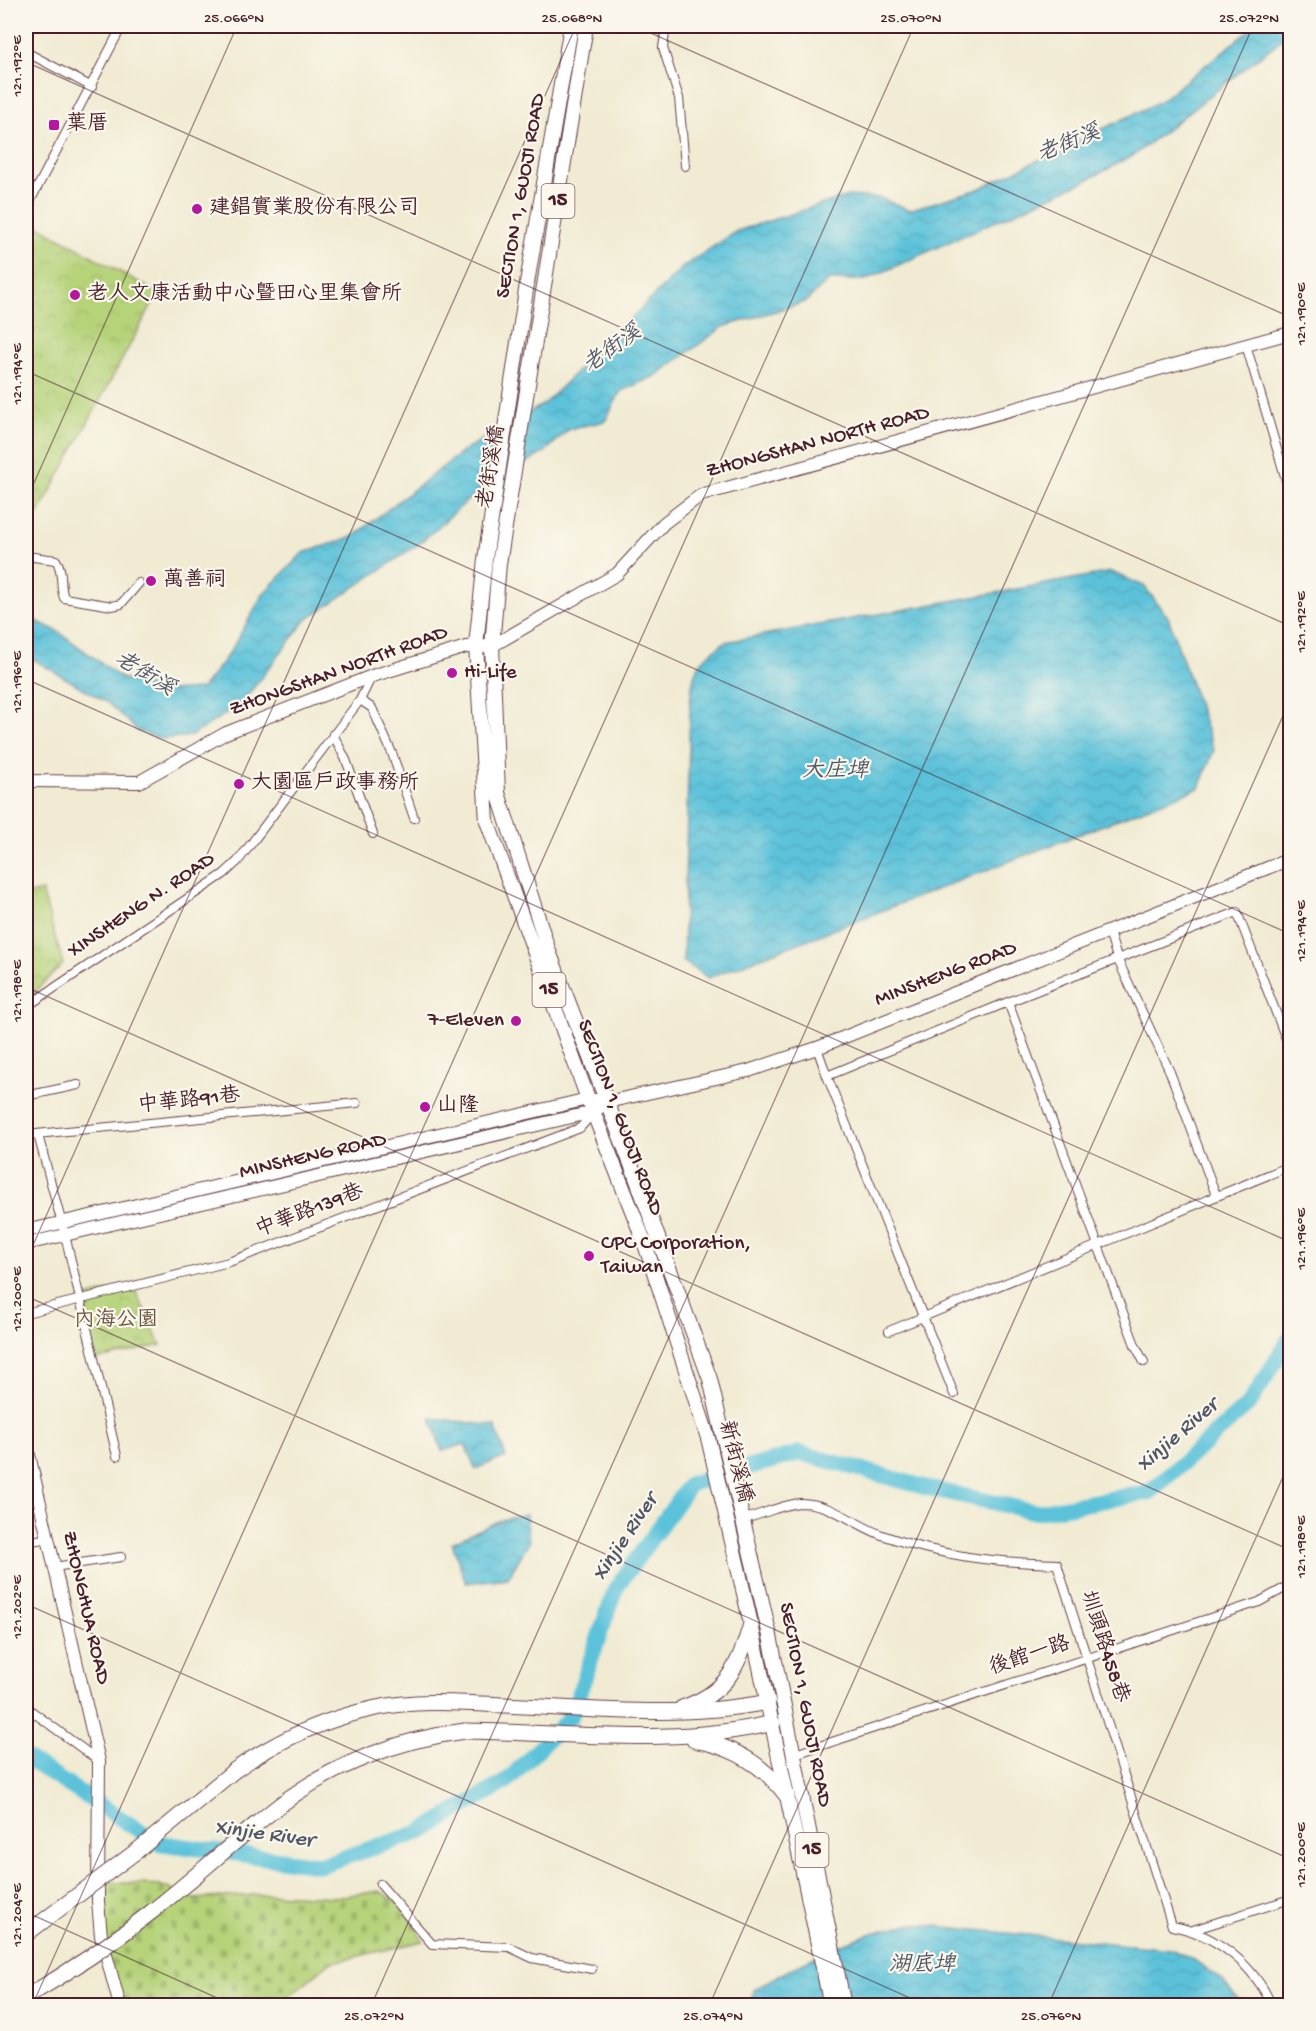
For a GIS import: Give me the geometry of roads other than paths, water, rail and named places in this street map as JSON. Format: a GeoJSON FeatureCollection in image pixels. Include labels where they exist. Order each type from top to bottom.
{"type":"FeatureCollection","features":[{"type":"Feature","properties":{"kind":"highway"},"geometry":{"type":"LineString","coordinates":[[671,1711],[711,1696],[725,1683],[744,1648],[751,1623]]}},
{"type":"Feature","properties":{"kind":"highway"},"geometry":{"type":"LineString","coordinates":[[26,1934],[138,1850],[235,1770],[263,1751],[309,1727],[378,1707],[442,1702],[671,1711],[734,1708],[768,1702]]}},
{"type":"Feature","properties":{"kind":"highway"},"geometry":{"type":"LineString","coordinates":[[26,1997],[70,1970],[150,1913],[282,1804],[349,1764],[422,1738],[465,1731],[670,1736],[738,1731],[773,1723]]}},
{"type":"Feature","properties":{"kind":"highway"},"geometry":{"type":"LineString","coordinates":[[670,1736],[702,1742],[744,1757],[763,1768],[787,1796]]}},
{"type":"Feature","properties":{"kind":"main road","name":"SECTION 1, GUOJI ROAD"},"geometry":{"type":"LineString","coordinates":[[522,375],[570,26]]}},
{"type":"Feature","properties":{"kind":"main road","name":"SECTION 1, GUOJI ROAD"},"geometry":{"type":"LineString","coordinates":[[522,375],[586,26]]}},
{"type":"Feature","properties":{"kind":"main road","name":"老街溪橋"},"geometry":{"type":"LineString","coordinates":[[486,559],[522,375]]}},
{"type":"Feature","properties":{"kind":"main road","name":"老街溪橋"},"geometry":{"type":"LineString","coordinates":[[499,564],[522,375]]}},
{"type":"Feature","properties":{"kind":"main road","name":"SECTION 1, GUOJI ROAD"},"geometry":{"type":"LineString","coordinates":[[486,559],[476,646],[487,821],[590,1106],[644,1241],[698,1408]]}},
{"type":"Feature","properties":{"kind":"main road","name":"SECTION 1, GUOJI ROAD"},"geometry":{"type":"LineString","coordinates":[[499,564],[492,646],[498,793],[548,950],[710,1379],[717,1407]]}},
{"type":"Feature","properties":{"kind":"main road","name":"新街溪橋"},"geometry":{"type":"LineString","coordinates":[[717,1407],[744,1519]]}},
{"type":"Feature","properties":{"kind":"main road","name":"新街溪橋"},"geometry":{"type":"LineString","coordinates":[[698,1408],[728,1527]]}},
{"type":"Feature","properties":{"kind":"main road","name":"SECTION 1, GUOJI ROAD"},"geometry":{"type":"LineString","coordinates":[[744,1519],[783,1706],[787,1796],[831,2006]]}},
{"type":"Feature","properties":{"kind":"main road","name":"SECTION 1, GUOJI ROAD"},"geometry":{"type":"LineString","coordinates":[[728,1527],[773,1723],[786,1757],[844,2006]]}},
{"type":"Feature","properties":{"kind":"main road"},"geometry":{"type":"LineString","coordinates":[[768,1702],[783,1706],[773,1723]]}},
{"type":"Feature","properties":{"kind":"street"},"geometry":{"type":"LineString","coordinates":[[26,209],[122,26]]}},
{"type":"Feature","properties":{"kind":"street"},"geometry":{"type":"LineString","coordinates":[[666,26],[663,48],[679,98],[685,166]]}},
{"type":"Feature","properties":{"kind":"street"},"geometry":{"type":"LineString","coordinates":[[26,52],[92,87]]}},
{"type":"Feature","properties":{"kind":"street","name":"ZHONGSHAN NORTH ROAD"},"geometry":{"type":"LineString","coordinates":[[26,781],[139,782],[226,733],[372,676],[476,646],[492,646],[617,573],[664,523],[701,495],[1290,333]]}},
{"type":"Feature","properties":{"kind":"street"},"geometry":{"type":"LineString","coordinates":[[1246,345],[1290,493]]}},
{"type":"Feature","properties":{"kind":"street"},"geometry":{"type":"LineString","coordinates":[[26,556],[56,560],[60,566],[60,590],[64,598],[112,606],[120,604],[139,583]]}},
{"type":"Feature","properties":{"kind":"street","name":"XINSHENG N. ROAD"},"geometry":{"type":"LineString","coordinates":[[26,1007],[231,868],[360,700],[372,676]]}},
{"type":"Feature","properties":{"kind":"street"},"geometry":{"type":"LineString","coordinates":[[360,700],[372,708],[392,753],[414,818]]}},
{"type":"Feature","properties":{"kind":"street"},"geometry":{"type":"LineString","coordinates":[[333,734],[346,760],[374,834]]}},
{"type":"Feature","properties":{"kind":"street","name":"MINSHENG ROAD"},"geometry":{"type":"LineString","coordinates":[[26,1244],[63,1229],[748,1071],[817,1048],[1290,859]]}},
{"type":"Feature","properties":{"kind":"street"},"geometry":{"type":"LineString","coordinates":[[827,1076],[1117,958],[1237,912],[1290,1049]]}},
{"type":"Feature","properties":{"kind":"street"},"geometry":{"type":"LineString","coordinates":[[1109,932],[1117,958],[1170,1072],[1216,1195]]}},
{"type":"Feature","properties":{"kind":"street"},"geometry":{"type":"LineString","coordinates":[[1008,1002],[1135,1345],[1144,1362]]}},
{"type":"Feature","properties":{"kind":"street"},"geometry":{"type":"LineString","coordinates":[[817,1048],[954,1394]]}},
{"type":"Feature","properties":{"kind":"street"},"geometry":{"type":"LineString","coordinates":[[26,1096],[78,1085]]}},
{"type":"Feature","properties":{"kind":"street","name":"中華路91巷"},"geometry":{"type":"LineString","coordinates":[[26,1135],[357,1103]]}},
{"type":"Feature","properties":{"kind":"street","name":"中華路139巷"},"geometry":{"type":"LineString","coordinates":[[26,1313],[229,1262],[580,1128],[590,1106]]}},
{"type":"Feature","properties":{"kind":"street"},"geometry":{"type":"LineString","coordinates":[[38,1135],[80,1298],[117,1456]]}},
{"type":"Feature","properties":{"kind":"street"},"geometry":{"type":"LineString","coordinates":[[889,1331],[922,1315],[1290,1166]]}},
{"type":"Feature","properties":{"kind":"street","name":"MINSHENG ROAD"},"geometry":{"type":"LineString","coordinates":[[26,1231],[63,1229]]}},
{"type":"Feature","properties":{"kind":"street","name":"ZHONGHUA ROAD"},"geometry":{"type":"LineString","coordinates":[[26,1442],[28,1465],[49,1538],[99,1761],[97,1871],[101,1936],[120,2006]]}},
{"type":"Feature","properties":{"kind":"street","name":"圳頭路458巷"},"geometry":{"type":"LineString","coordinates":[[744,1519],[801,1503],[834,1510],[880,1534],[947,1555],[987,1561],[1057,1564],[1172,1926],[1193,1930],[1236,1956],[1253,1974],[1272,2006]]}},
{"type":"Feature","properties":{"kind":"street"},"geometry":{"type":"LineString","coordinates":[[26,1542],[49,1538]]}},
{"type":"Feature","properties":{"kind":"street"},"geometry":{"type":"LineString","coordinates":[[54,1567],[121,1557]]}},
{"type":"Feature","properties":{"kind":"street","name":"後館一路"},"geometry":{"type":"LineString","coordinates":[[786,1757],[1259,1602],[1290,1585]]}},
{"type":"Feature","properties":{"kind":"street"},"geometry":{"type":"LineString","coordinates":[[26,1707],[99,1761]]}},
{"type":"Feature","properties":{"kind":"street"},"geometry":{"type":"LineString","coordinates":[[380,1884],[432,1944],[509,1947],[532,1958],[592,1969]]}},
{"type":"Feature","properties":{"kind":"street"},"geometry":{"type":"LineString","coordinates":[[1193,1930],[1290,1899]]}},
{"type":"Feature","properties":{"kind":"water","name":"老街溪"},"geometry":{"type":"Polygon","coordinates":[[[1255,26],[1290,26],[1290,33],[1134,155],[1085,181],[865,280],[829,280],[805,302],[723,327],[655,376],[621,391],[605,421],[569,429],[545,452],[477,492],[419,544],[306,620],[241,704],[191,736],[161,739],[138,731],[108,703],[26,655],[26,616],[59,632],[121,678],[168,691],[202,689],[230,652],[264,593],[303,553],[352,537],[466,449],[544,404],[684,266],[737,231],[848,196],[880,198],[909,210],[976,190],[1159,102],[1255,26]]]}},
{"type":"Feature","properties":{"kind":"water","name":"大庄埤"},"geometry":{"type":"Polygon","coordinates":[[[1111,572],[1144,586],[1168,617],[1214,750],[1199,788],[708,978],[683,961],[690,703],[695,674],[707,656],[725,642],[1111,572]]]}},
{"type":"Feature","properties":{"kind":"water"},"geometry":{"type":"Polygon","coordinates":[[[431,1418],[495,1426],[506,1457],[475,1469],[465,1444],[442,1451],[431,1418]]]}},
{"type":"Feature","properties":{"kind":"water"},"geometry":{"type":"Polygon","coordinates":[[[526,1514],[529,1542],[508,1578],[466,1583],[452,1543],[498,1521],[526,1514]]]}},
{"type":"Feature","properties":{"kind":"water","name":"湖底埤"},"geometry":{"type":"Polygon","coordinates":[[[913,1924],[1170,1949],[1210,1971],[1242,2005],[756,2006],[752,1997],[753,1990],[791,1969],[850,1941],[913,1924]]]}},
{"type":"Feature","properties":{"kind":"waterway","name":"Xinjie River"},"geometry":{"type":"LineString","coordinates":[[26,1758],[159,1843],[321,1865],[421,1832],[507,1781],[571,1716],[616,1588],[690,1484],[800,1453],[928,1488],[1036,1512],[1150,1492],[1250,1403],[1290,1338]]}},
{"type":"Feature","properties":{"kind":"place","name":"葉厝"},"geometry":{"type":"Point","coordinates":[54,125]}},
{"type":"Feature","properties":{"kind":"place","name":"建錩實業股份有限公司"},"geometry":{"type":"Point","coordinates":[197,209]}},
{"type":"Feature","properties":{"kind":"place","name":"老人文康活動中心暨田心里集會所"},"geometry":{"type":"Point","coordinates":[75,295]}},
{"type":"Feature","properties":{"kind":"place","name":"萬善祠"},"geometry":{"type":"Point","coordinates":[151,581]}},
{"type":"Feature","properties":{"kind":"place","name":"Hi-Life"},"geometry":{"type":"Point","coordinates":[452,673]}},
{"type":"Feature","properties":{"kind":"place","name":"大園區戶政事務所"},"geometry":{"type":"Point","coordinates":[239,784]}},
{"type":"Feature","properties":{"kind":"place","name":"7-Eleven"},"geometry":{"type":"Point","coordinates":[516,1021]}},
{"type":"Feature","properties":{"kind":"place","name":"山隆"},"geometry":{"type":"Point","coordinates":[425,1107]}},
{"type":"Feature","properties":{"kind":"place","name":"CPC Corporation, Taiwan"},"geometry":{"type":"Point","coordinates":[589,1256]}},
{"type":"Feature","properties":{"kind":"park label","name":"內海公園"},"geometry":{"type":"Point","coordinates":[116,1321]}}]}
